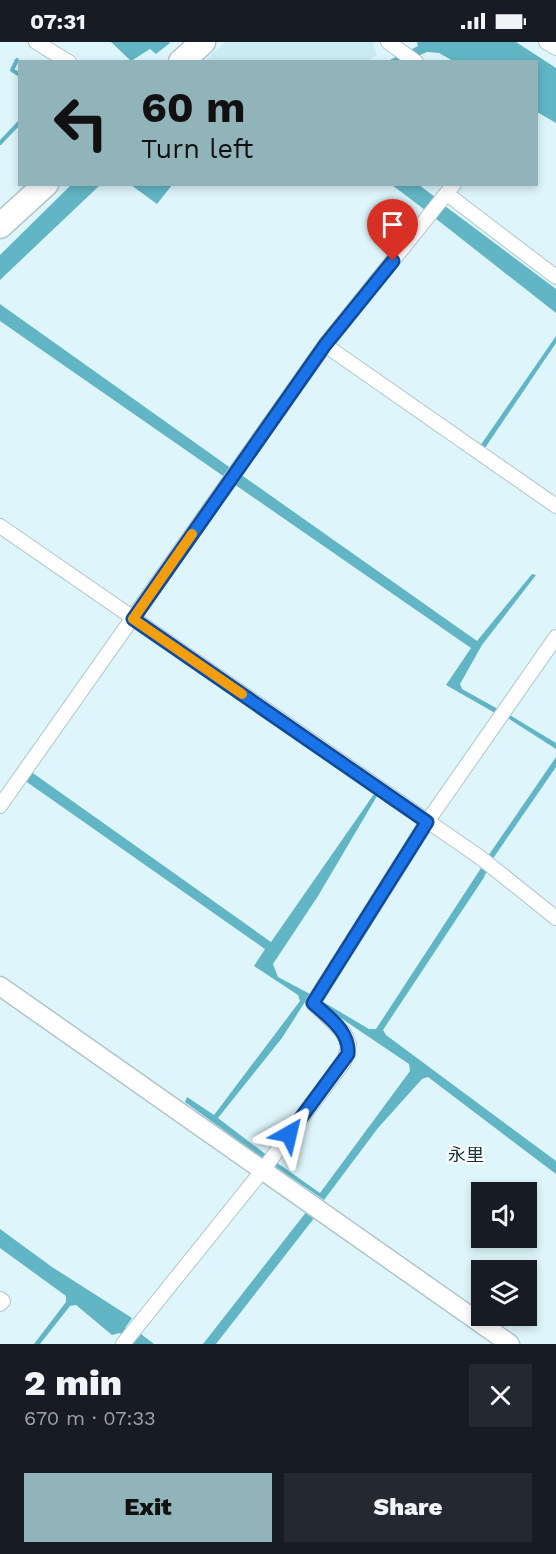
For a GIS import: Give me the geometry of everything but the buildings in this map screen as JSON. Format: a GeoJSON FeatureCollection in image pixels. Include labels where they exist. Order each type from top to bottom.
{"type":"FeatureCollection","features":[{"type":"Feature","properties":{"kind":"highway"},"geometry":{"type":"LineString","coordinates":[[183,60],[203,42]]}},
{"type":"Feature","properties":{"kind":"highway"},"geometry":{"type":"LineString","coordinates":[[0,226],[44,186]]}},
{"type":"Feature","properties":{"kind":"street"},"geometry":{"type":"LineString","coordinates":[[36,42],[66,60]]}},
{"type":"Feature","properties":{"kind":"street"},"geometry":{"type":"LineString","coordinates":[[388,42],[414,60]]}},
{"type":"Feature","properties":{"kind":"street"},"geometry":{"type":"LineString","coordinates":[[546,42],[556,48]]}},
{"type":"Feature","properties":{"kind":"street"},"geometry":{"type":"LineString","coordinates":[[0,806],[325,345],[451,189],[556,277]]}},
{"type":"Feature","properties":{"kind":"street"},"geometry":{"type":"LineString","coordinates":[[325,345],[556,506]]}},
{"type":"Feature","properties":{"kind":"street"},"geometry":{"type":"LineString","coordinates":[[0,526],[481,858],[556,918]]}},
{"type":"Feature","properties":{"kind":"street"},"geometry":{"type":"LineString","coordinates":[[127,1339],[262,1171],[348,1054],[349,1044],[344,1033],[313,1003],[427,822],[556,637]]}},
{"type":"Feature","properties":{"kind":"street"},"geometry":{"type":"LineString","coordinates":[[0,986],[510,1344]]}},
{"type":"Feature","properties":{"kind":"street"},"geometry":{"type":"LineString","coordinates":[[0,1299],[3,1300],[0,1304]]}},
{"type":"Feature","properties":{"kind":"shaded area"},"geometry":{"type":"Polygon","coordinates":[[[225,42],[373,42],[377,55],[368,60],[206,60],[225,42]]]}},
{"type":"Feature","properties":{"kind":"water"},"geometry":{"type":"Polygon","coordinates":[[[111,42],[170,43],[156,54],[150,49],[130,60],[111,42]]]}},
{"type":"Feature","properties":{"kind":"water"},"geometry":{"type":"Polygon","coordinates":[[[417,42],[516,42],[556,68],[556,123],[538,113],[538,60],[451,60],[439,53],[427,52],[409,60],[390,60],[418,46],[417,42]]]}},
{"type":"Feature","properties":{"kind":"water"},"geometry":{"type":"Polygon","coordinates":[[[70,186],[99,186],[0,280],[0,255],[70,186]]]}},
{"type":"Feature","properties":{"kind":"water"},"geometry":{"type":"Polygon","coordinates":[[[132,186],[171,186],[157,204],[132,186]]]}},
{"type":"Feature","properties":{"kind":"water"},"geometry":{"type":"Polygon","coordinates":[[[393,186],[420,186],[435,197],[425,210],[393,186]]]}},
{"type":"Feature","properties":{"kind":"water"},"geometry":{"type":"Polygon","coordinates":[[[445,206],[556,289],[556,313],[435,218],[445,206]]]}},
{"type":"Feature","properties":{"kind":"water"},"geometry":{"type":"Polygon","coordinates":[[[0,304],[232,469],[226,478],[0,321],[0,304]]]}},
{"type":"Feature","properties":{"kind":"water"},"geometry":{"type":"Polygon","coordinates":[[[556,336],[556,343],[485,448],[480,446],[556,336]]]}},
{"type":"Feature","properties":{"kind":"water"},"geometry":{"type":"Polygon","coordinates":[[[240,474],[477,641],[532,574],[536,575],[482,645],[460,684],[462,689],[498,709],[495,713],[446,685],[471,648],[234,484],[240,474]]]}},
{"type":"Feature","properties":{"kind":"water"},"geometry":{"type":"Polygon","coordinates":[[[508,714],[556,743],[556,749],[506,717],[508,714]]]}},
{"type":"Feature","properties":{"kind":"water"},"geometry":{"type":"Polygon","coordinates":[[[556,757],[556,767],[492,860],[488,856],[556,757]]]}},
{"type":"Feature","properties":{"kind":"water"},"geometry":{"type":"Polygon","coordinates":[[[30,771],[271,942],[374,794],[377,796],[318,896],[273,964],[278,977],[310,994],[282,1038],[218,1118],[268,1156],[265,1160],[185,1102],[187,1097],[214,1115],[300,1001],[298,995],[254,966],[265,949],[24,780],[30,771]]]}},
{"type":"Feature","properties":{"kind":"water"},"geometry":{"type":"Polygon","coordinates":[[[483,865],[488,869],[483,879],[383,1030],[386,1035],[556,1161],[556,1174],[428,1077],[422,1079],[378,1128],[324,1200],[273,1165],[276,1162],[320,1193],[410,1071],[409,1064],[323,1006],[325,1003],[369,1029],[376,1029],[483,865]]]}},
{"type":"Feature","properties":{"kind":"water"},"geometry":{"type":"Polygon","coordinates":[[[307,1211],[315,1217],[216,1344],[203,1344],[307,1211]]]}},
{"type":"Feature","properties":{"kind":"water"},"geometry":{"type":"Polygon","coordinates":[[[0,1229],[52,1267],[132,1318],[125,1328],[138,1338],[141,1334],[154,1344],[133,1344],[120,1333],[112,1335],[76,1305],[70,1306],[40,1344],[34,1344],[66,1302],[66,1296],[0,1248],[0,1229]]]}},
{"type":"Feature","properties":{"kind":"waterway"},"geometry":{"type":"LineString","coordinates":[[17,60],[12,70],[18,74]]}},
{"type":"Feature","properties":{"kind":"waterway"},"geometry":{"type":"LineString","coordinates":[[0,143],[18,124]]}},
{"type":"Feature","properties":{"kind":"slow traffic"},"geometry":{"type":"LineString","coordinates":[[192,534],[133,619],[242,694]]}},
{"type":"Feature","properties":{"kind":"district","name":"永里"},"geometry":{"type":"Point","coordinates":[466,1154]}},
{"type":"Feature","properties":{"kind":"route"},"geometry":{"type":"LineString","coordinates":[[289,1134],[348,1054],[349,1044],[344,1033],[313,1003],[427,822],[133,619],[325,345],[393,261]]}}]}
